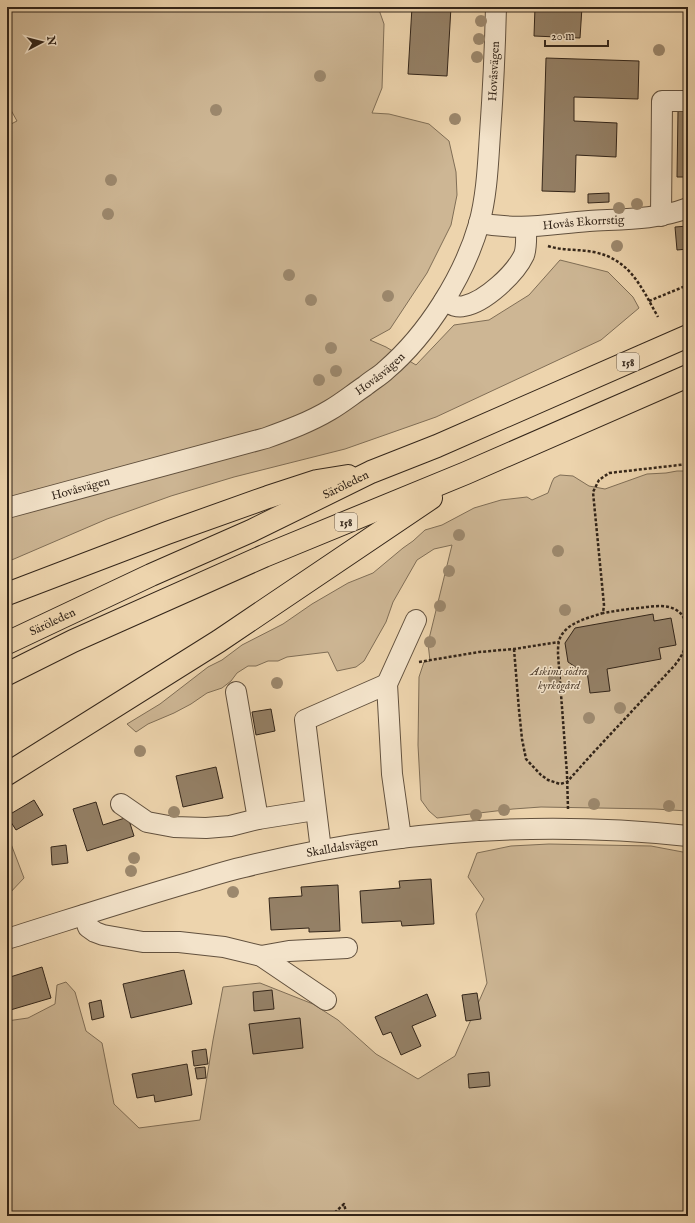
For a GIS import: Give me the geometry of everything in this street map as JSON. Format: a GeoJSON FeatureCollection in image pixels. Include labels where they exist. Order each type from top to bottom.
{"type":"FeatureCollection","features":[{"type":"Feature","properties":{"kind":"main road","name":"Säröleden"},"geometry":{"type":"LineString","coordinates":[[7,643],[151,575],[251,531],[371,472],[437,446],[688,336]]}},
{"type":"Feature","properties":{"kind":"main road","name":"158"},"geometry":{"type":"LineString","coordinates":[[7,674],[73,641],[264,556],[466,474],[688,376]]}},
{"type":"Feature","properties":{"kind":"main road","name":"158"},"geometry":{"type":"LineString","coordinates":[[7,594],[167,533],[317,481],[371,472]]}},
{"type":"Feature","properties":{"kind":"main road","name":"158"},"geometry":{"type":"LineString","coordinates":[[7,774],[219,641],[466,474]]}},
{"type":"Feature","properties":{"kind":"street","name":"Hovåsvägen"},"geometry":{"type":"LineString","coordinates":[[7,508],[266,438],[314,418],[351,397],[386,370],[414,342],[444,301],[462,269],[479,223],[487,174],[496,7]]}},
{"type":"Feature","properties":{"kind":"street"},"geometry":{"type":"LineString","coordinates":[[661,216],[662,101],[688,102]]}},
{"type":"Feature","properties":{"kind":"street","name":"Hovås Ekorrstig"},"geometry":{"type":"LineString","coordinates":[[479,223],[500,226],[534,227],[587,221],[661,216],[688,208]]}},
{"type":"Feature","properties":{"kind":"street"},"geometry":{"type":"LineString","coordinates":[[444,301],[456,306],[464,306],[483,298],[504,281],[525,253],[534,227]]}},
{"type":"Feature","properties":{"kind":"street"},"geometry":{"type":"LineString","coordinates":[[401,838],[392,774],[387,684],[416,620]]}},
{"type":"Feature","properties":{"kind":"street"},"geometry":{"type":"LineString","coordinates":[[321,850],[305,720],[387,684]]}},
{"type":"Feature","properties":{"kind":"street"},"geometry":{"type":"LineString","coordinates":[[236,692],[258,820]]}},
{"type":"Feature","properties":{"kind":"street"},"geometry":{"type":"LineString","coordinates":[[121,804],[147,822],[174,827],[206,828],[230,826],[315,810]]}},
{"type":"Feature","properties":{"kind":"street","name":"Skalldalsvägen"},"geometry":{"type":"LineString","coordinates":[[7,939],[243,867],[321,850],[370,842],[458,832],[504,829],[617,830],[688,836]]}},
{"type":"Feature","properties":{"kind":"street"},"geometry":{"type":"LineString","coordinates":[[84,915],[88,927],[103,935],[143,942],[179,942],[224,947],[261,956],[326,1000]]}},
{"type":"Feature","properties":{"kind":"street"},"geometry":{"type":"LineString","coordinates":[[261,956],[289,951],[347,948]]}},
{"type":"Feature","properties":{"kind":"path"},"geometry":{"type":"LineString","coordinates":[[534,227],[546,246],[594,252],[610,256],[624,265],[638,281],[658,317]]}},
{"type":"Feature","properties":{"kind":"path"},"geometry":{"type":"LineString","coordinates":[[649,302],[688,285]]}},
{"type":"Feature","properties":{"kind":"path"},"geometry":{"type":"LineString","coordinates":[[603,614],[603,597],[593,492],[599,480],[609,473],[688,464]]}},
{"type":"Feature","properties":{"kind":"path"},"geometry":{"type":"LineString","coordinates":[[514,649],[518,710],[526,759],[541,775],[548,780],[560,784],[568,782],[683,656],[687,646],[688,634],[684,618],[678,611],[670,607],[657,606],[603,614],[578,622],[567,629],[559,642],[558,654],[568,782],[568,829]]}},
{"type":"Feature","properties":{"kind":"path"},"geometry":{"type":"LineString","coordinates":[[415,664],[420,661],[472,653],[514,649],[559,642]]}},
{"type":"Feature","properties":{"kind":"path"},"geometry":{"type":"LineString","coordinates":[[332,1216],[344,1204],[347,1216]]}},
{"type":"Feature","properties":{"kind":"green space"},"geometry":{"type":"Polygon","coordinates":[[[7,7],[378,7],[384,24],[382,88],[372,113],[389,114],[429,124],[449,141],[456,172],[457,195],[451,225],[427,273],[390,329],[370,340],[386,347],[416,365],[454,325],[489,320],[529,295],[560,260],[608,272],[633,297],[639,308],[601,340],[436,417],[345,449],[234,477],[171,496],[107,519],[7,562],[7,126],[17,121],[7,103],[7,7]]]}},
{"type":"Feature","properties":{"kind":"green space","name":"Askims södra kyrkogård"},"geometry":{"type":"Polygon","coordinates":[[[688,471],[688,811],[541,807],[437,818],[429,811],[421,800],[418,745],[419,677],[424,662],[430,661],[428,643],[452,545],[434,549],[417,560],[393,602],[386,622],[364,661],[356,667],[337,671],[328,652],[287,657],[278,661],[268,661],[256,666],[248,666],[237,673],[231,681],[222,688],[207,693],[191,704],[148,724],[136,732],[127,724],[160,704],[208,667],[222,660],[242,645],[283,624],[312,604],[348,583],[373,573],[425,530],[442,525],[474,508],[501,500],[527,497],[532,500],[548,493],[554,478],[560,475],[573,476],[589,486],[605,489],[647,474],[688,471]]]}},
{"type":"Feature","properties":{"kind":"green space"},"geometry":{"type":"Polygon","coordinates":[[[7,839],[11,844],[24,878],[7,896],[7,839]]]}},
{"type":"Feature","properties":{"kind":"green space"},"geometry":{"type":"Polygon","coordinates":[[[549,844],[651,846],[688,853],[688,1216],[7,1216],[7,1021],[28,1018],[55,1004],[57,985],[66,982],[75,992],[86,1031],[102,1043],[114,1104],[139,1128],[200,1120],[223,987],[260,983],[313,1004],[338,1020],[376,1054],[418,1079],[455,1056],[487,983],[476,914],[484,899],[468,877],[477,853],[511,846],[549,844]]]}},
{"type":"Feature","properties":{"kind":"building"},"geometry":{"type":"Polygon","coordinates":[[[412,7],[451,7],[447,76],[408,74],[412,7]]]}},
{"type":"Feature","properties":{"kind":"building"},"geometry":{"type":"Polygon","coordinates":[[[535,7],[582,7],[580,38],[534,36],[535,7]]]}},
{"type":"Feature","properties":{"kind":"building"},"geometry":{"type":"Polygon","coordinates":[[[546,58],[639,61],[638,99],[574,97],[574,121],[617,123],[616,157],[576,155],[575,192],[542,191],[546,58]]]}},
{"type":"Feature","properties":{"kind":"building"},"geometry":{"type":"Polygon","coordinates":[[[678,111],[688,111],[688,177],[677,177],[678,111]]]}},
{"type":"Feature","properties":{"kind":"building"},"geometry":{"type":"Polygon","coordinates":[[[609,193],[609,202],[588,203],[588,194],[609,193]]]}},
{"type":"Feature","properties":{"kind":"building"},"geometry":{"type":"Polygon","coordinates":[[[688,226],[688,249],[677,250],[675,227],[688,226]]]}},
{"type":"Feature","properties":{"kind":"building"},"geometry":{"type":"Polygon","coordinates":[[[653,614],[654,621],[671,618],[676,645],[659,648],[661,659],[607,669],[610,691],[590,693],[587,671],[583,672],[568,662],[565,643],[575,628],[653,614]]]}},
{"type":"Feature","properties":{"kind":"building"},"geometry":{"type":"Polygon","coordinates":[[[271,709],[275,731],[256,735],[252,712],[271,709]]]}},
{"type":"Feature","properties":{"kind":"building"},"geometry":{"type":"Polygon","coordinates":[[[216,767],[223,798],[183,807],[176,776],[216,767]]]}},
{"type":"Feature","properties":{"kind":"building"},"geometry":{"type":"Polygon","coordinates":[[[34,800],[43,815],[16,830],[7,816],[34,800]]]}},
{"type":"Feature","properties":{"kind":"building"},"geometry":{"type":"Polygon","coordinates":[[[96,802],[103,825],[128,817],[134,836],[87,851],[73,809],[96,802]]]}},
{"type":"Feature","properties":{"kind":"building"},"geometry":{"type":"Polygon","coordinates":[[[66,845],[68,863],[52,865],[51,847],[66,845]]]}},
{"type":"Feature","properties":{"kind":"building"},"geometry":{"type":"Polygon","coordinates":[[[431,879],[434,924],[402,926],[401,921],[362,923],[360,891],[400,888],[399,881],[431,879]]]}},
{"type":"Feature","properties":{"kind":"building"},"geometry":{"type":"Polygon","coordinates":[[[338,885],[340,931],[309,932],[309,928],[271,930],[269,898],[302,896],[301,887],[338,885]]]}},
{"type":"Feature","properties":{"kind":"building"},"geometry":{"type":"Polygon","coordinates":[[[42,967],[51,998],[7,1011],[7,978],[42,967]]]}},
{"type":"Feature","properties":{"kind":"building"},"geometry":{"type":"Polygon","coordinates":[[[184,970],[192,1004],[131,1018],[123,984],[184,970]]]}},
{"type":"Feature","properties":{"kind":"building"},"geometry":{"type":"Polygon","coordinates":[[[272,990],[274,1009],[254,1011],[253,992],[272,990]]]}},
{"type":"Feature","properties":{"kind":"building"},"geometry":{"type":"Polygon","coordinates":[[[477,993],[481,1019],[466,1021],[462,995],[477,993]]]}},
{"type":"Feature","properties":{"kind":"building"},"geometry":{"type":"Polygon","coordinates":[[[427,994],[436,1016],[412,1026],[421,1046],[401,1055],[391,1032],[383,1035],[375,1017],[427,994]]]}},
{"type":"Feature","properties":{"kind":"building"},"geometry":{"type":"Polygon","coordinates":[[[101,1000],[104,1017],[92,1020],[89,1003],[101,1000]]]}},
{"type":"Feature","properties":{"kind":"building"},"geometry":{"type":"Polygon","coordinates":[[[300,1018],[303,1048],[253,1054],[249,1024],[300,1018]]]}},
{"type":"Feature","properties":{"kind":"building"},"geometry":{"type":"Polygon","coordinates":[[[206,1049],[208,1064],[194,1066],[192,1051],[206,1049]]]}},
{"type":"Feature","properties":{"kind":"building"},"geometry":{"type":"Polygon","coordinates":[[[187,1064],[192,1095],[155,1102],[154,1095],[137,1098],[132,1074],[187,1064]]]}},
{"type":"Feature","properties":{"kind":"building"},"geometry":{"type":"Polygon","coordinates":[[[205,1067],[206,1078],[197,1079],[195,1068],[205,1067]]]}},
{"type":"Feature","properties":{"kind":"building"},"geometry":{"type":"Polygon","coordinates":[[[489,1072],[490,1086],[469,1088],[468,1074],[489,1072]]]}}]}
